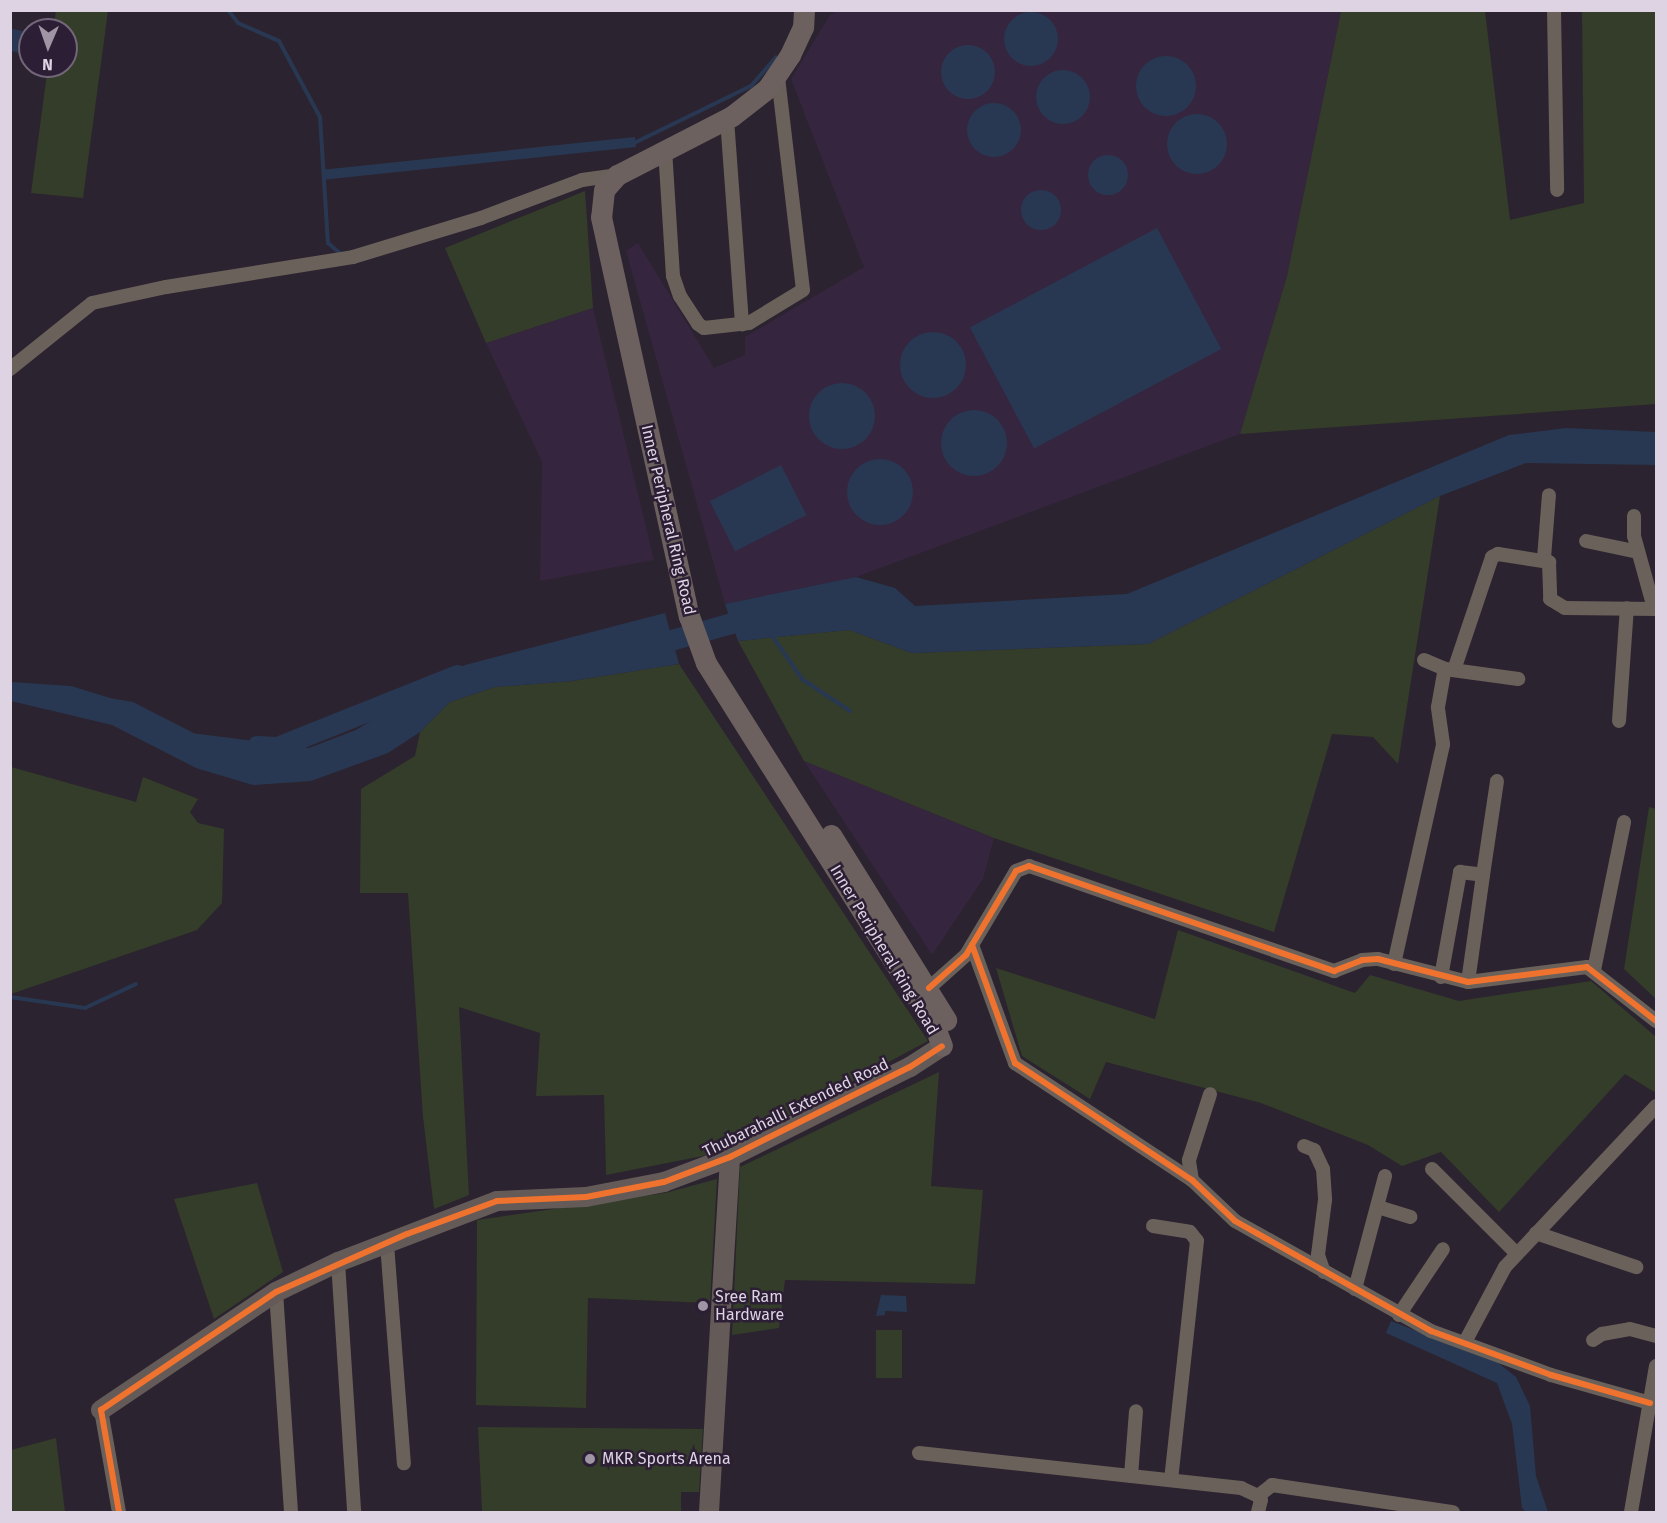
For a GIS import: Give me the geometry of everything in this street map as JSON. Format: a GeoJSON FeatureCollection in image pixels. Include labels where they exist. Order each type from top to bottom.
{"type":"FeatureCollection","features":[{"type":"Feature","properties":{"kind":"main road"},"geometry":{"type":"LineString","coordinates":[[625,170],[727,119],[778,76],[803,19],[819,10]]}},
{"type":"Feature","properties":{"kind":"main road","name":"Inner Peripheral Ring Road"},"geometry":{"type":"LineString","coordinates":[[625,170],[618,194],[616,234],[695,615],[712,662],[940,1022]]}},
{"type":"Feature","properties":{"kind":"main road","name":"Inner Peripheral Ring Road"},"geometry":{"type":"LineString","coordinates":[[712,662],[928,988],[940,1022],[942,1046]]}},
{"type":"Feature","properties":{"kind":"street"},"geometry":{"type":"LineString","coordinates":[[1554,10],[1557,190]]}},
{"type":"Feature","properties":{"kind":"street"},"geometry":{"type":"LineString","coordinates":[[665,149],[673,276],[680,296],[701,326],[742,324],[803,290],[778,76]]}},
{"type":"Feature","properties":{"kind":"street"},"geometry":{"type":"LineString","coordinates":[[727,119],[742,324]]}},
{"type":"Feature","properties":{"kind":"street"},"geometry":{"type":"LineString","coordinates":[[10,369],[92,303],[362,255],[582,180],[625,170]]}},
{"type":"Feature","properties":{"kind":"street"},"geometry":{"type":"LineString","coordinates":[[1549,495],[1544,558],[1551,566],[1550,599],[1564,608],[1655,609],[1638,552],[1634,516]]}},
{"type":"Feature","properties":{"kind":"street"},"geometry":{"type":"LineString","coordinates":[[1586,542],[1638,552]]}},
{"type":"Feature","properties":{"kind":"street"},"geometry":{"type":"LineString","coordinates":[[1394,964],[1443,744],[1438,707],[1449,669],[1492,557],[1544,558]]}},
{"type":"Feature","properties":{"kind":"street"},"geometry":{"type":"LineString","coordinates":[[1619,721],[1627,608]]}},
{"type":"Feature","properties":{"kind":"street"},"geometry":{"type":"LineString","coordinates":[[1424,660],[1449,669],[1518,679]]}},
{"type":"Feature","properties":{"kind":"street"},"geometry":{"type":"LineString","coordinates":[[1468,982],[1497,781]]}},
{"type":"Feature","properties":{"kind":"street"},"geometry":{"type":"LineString","coordinates":[[1594,970],[1624,822]]}},
{"type":"Feature","properties":{"kind":"street"},"geometry":{"type":"LineString","coordinates":[[928,988],[969,950],[1016,871],[1029,866],[1334,971],[1362,960],[1394,964],[1468,982],[1563,968],[1594,970],[1656,1021]]}},
{"type":"Feature","properties":{"kind":"street"},"geometry":{"type":"LineString","coordinates":[[1441,977],[1460,872],[1483,875]]}},
{"type":"Feature","properties":{"kind":"street"},"geometry":{"type":"LineString","coordinates":[[969,950],[1015,1063],[1192,1180],[1235,1221],[1399,1315],[1551,1375],[1650,1403]]}},
{"type":"Feature","properties":{"kind":"street","name":"Thubarahalli Extended Road"},"geometry":{"type":"LineString","coordinates":[[101,1410],[276,1292],[338,1263],[497,1201],[586,1197],[653,1185],[730,1157],[910,1067],[942,1046]]}},
{"type":"Feature","properties":{"kind":"street"},"geometry":{"type":"LineString","coordinates":[[1192,1180],[1189,1160],[1210,1094]]}},
{"type":"Feature","properties":{"kind":"street"},"geometry":{"type":"LineString","coordinates":[[1465,1342],[1505,1266],[1656,1106]]}},
{"type":"Feature","properties":{"kind":"street"},"geometry":{"type":"LineString","coordinates":[[1304,1146],[1314,1150],[1323,1169],[1325,1200],[1318,1256],[1324,1272]]}},
{"type":"Feature","properties":{"kind":"street"},"geometry":{"type":"LineString","coordinates":[[709,1512],[730,1157]]}},
{"type":"Feature","properties":{"kind":"street"},"geometry":{"type":"LineString","coordinates":[[1432,1169],[1516,1253]]}},
{"type":"Feature","properties":{"kind":"street"},"geometry":{"type":"LineString","coordinates":[[1355,1289],[1386,1176]]}},
{"type":"Feature","properties":{"kind":"street"},"geometry":{"type":"LineString","coordinates":[[1378,1207],[1411,1217]]}},
{"type":"Feature","properties":{"kind":"street"},"geometry":{"type":"LineString","coordinates":[[1153,1226],[1190,1232],[1197,1241],[1172,1480]]}},
{"type":"Feature","properties":{"kind":"street"},"geometry":{"type":"LineString","coordinates":[[1536,1233],[1636,1267]]}},
{"type":"Feature","properties":{"kind":"street"},"geometry":{"type":"LineString","coordinates":[[387,1244],[404,1463]]}},
{"type":"Feature","properties":{"kind":"street"},"geometry":{"type":"LineString","coordinates":[[1399,1315],[1443,1249]]}},
{"type":"Feature","properties":{"kind":"street"},"geometry":{"type":"LineString","coordinates":[[338,1263],[354,1512]]}},
{"type":"Feature","properties":{"kind":"street"},"geometry":{"type":"LineString","coordinates":[[276,1292],[291,1512]]}},
{"type":"Feature","properties":{"kind":"street"},"geometry":{"type":"LineString","coordinates":[[1593,1340],[1602,1334],[1630,1329],[1656,1336]]}},
{"type":"Feature","properties":{"kind":"street"},"geometry":{"type":"LineString","coordinates":[[1631,1512],[1652,1426],[1650,1403],[1656,1366]]}},
{"type":"Feature","properties":{"kind":"street"},"geometry":{"type":"LineString","coordinates":[[101,1410],[119,1512]]}},
{"type":"Feature","properties":{"kind":"street"},"geometry":{"type":"LineString","coordinates":[[1131,1476],[1136,1411]]}},
{"type":"Feature","properties":{"kind":"street"},"geometry":{"type":"LineString","coordinates":[[919,1453],[1241,1488],[1258,1496],[1261,1500],[1258,1512]]}},
{"type":"Feature","properties":{"kind":"street"},"geometry":{"type":"LineString","coordinates":[[1258,1496],[1272,1485],[1387,1508],[1454,1512]]}},
{"type":"Feature","properties":{"kind":"shaded area"},"geometry":{"type":"Polygon","coordinates":[[[838,11],[1341,11],[1287,276],[1240,434],[856,577],[725,604],[626,251],[638,243],[714,368],[745,355],[745,337],[864,267],[791,79],[830,15],[838,11]]]}},
{"type":"Feature","properties":{"kind":"shaded area"},"geometry":{"type":"Polygon","coordinates":[[[593,308],[654,560],[540,581],[542,462],[486,343],[593,308]]]}},
{"type":"Feature","properties":{"kind":"shaded area"},"geometry":{"type":"Polygon","coordinates":[[[804,761],[994,838],[983,879],[932,955],[804,761]]]}},
{"type":"Feature","properties":{"kind":"green space"},"geometry":{"type":"Polygon","coordinates":[[[56,11],[108,11],[83,198],[31,193],[46,78],[78,78],[78,18],[55,18],[56,11]]]}},
{"type":"Feature","properties":{"kind":"green space"},"geometry":{"type":"Polygon","coordinates":[[[1341,11],[1485,11],[1510,220],[1584,203],[1582,11],[1656,11],[1656,404],[1240,434],[1287,276],[1341,11]]]}},
{"type":"Feature","properties":{"kind":"green space"},"geometry":{"type":"Polygon","coordinates":[[[585,191],[593,308],[486,343],[445,248],[585,191]]]}},
{"type":"Feature","properties":{"kind":"green space"},"geometry":{"type":"Polygon","coordinates":[[[1440,496],[1398,764],[1373,737],[1332,734],[1274,932],[994,838],[804,761],[738,641],[849,630],[912,653],[1148,644],[1440,496]]]}},
{"type":"Feature","properties":{"kind":"green space"},"geometry":{"type":"Polygon","coordinates":[[[679,664],[928,1041],[718,1153],[606,1175],[604,1095],[536,1096],[540,1033],[459,1007],[469,1195],[434,1209],[423,1117],[408,893],[360,893],[361,789],[415,756],[420,732],[450,702],[495,687],[572,681],[679,664]]]}},
{"type":"Feature","properties":{"kind":"green space"},"geometry":{"type":"Polygon","coordinates":[[[11,767],[136,802],[143,777],[198,799],[190,812],[198,823],[224,829],[222,903],[197,930],[11,994],[11,767]]]}},
{"type":"Feature","properties":{"kind":"green space"},"geometry":{"type":"Polygon","coordinates":[[[1649,807],[1656,809],[1656,999],[1624,969],[1649,807]]]}},
{"type":"Feature","properties":{"kind":"green space"},"geometry":{"type":"Polygon","coordinates":[[[1178,930],[1355,993],[1370,975],[1459,1001],[1591,981],[1656,1037],[1656,1093],[1625,1074],[1499,1212],[1441,1152],[1402,1166],[1368,1145],[1261,1103],[1106,1062],[1090,1099],[1022,1056],[996,968],[1155,1019],[1178,930]]]}},
{"type":"Feature","properties":{"kind":"green space"},"geometry":{"type":"Polygon","coordinates":[[[939,1072],[931,1186],[983,1190],[975,1284],[785,1280],[779,1328],[732,1335],[740,1167],[939,1072]]]}},
{"type":"Feature","properties":{"kind":"green space"},"geometry":{"type":"Polygon","coordinates":[[[717,1179],[710,1303],[588,1298],[586,1408],[476,1405],[477,1220],[665,1193],[717,1179]]]}},
{"type":"Feature","properties":{"kind":"green space"},"geometry":{"type":"Polygon","coordinates":[[[257,1183],[283,1272],[214,1319],[174,1199],[257,1183]]]}},
{"type":"Feature","properties":{"kind":"green space"},"geometry":{"type":"Polygon","coordinates":[[[876,1330],[902,1330],[902,1378],[876,1378],[876,1330]]]}},
{"type":"Feature","properties":{"kind":"green space","name":"MKR Sports Arena"},"geometry":{"type":"Polygon","coordinates":[[[478,1427],[703,1429],[699,1492],[681,1492],[681,1512],[482,1512],[478,1427]]]}},
{"type":"Feature","properties":{"kind":"green space"},"geometry":{"type":"Polygon","coordinates":[[[56,1438],[65,1512],[11,1512],[11,1450],[56,1438]]]}},
{"type":"Feature","properties":{"kind":"water"},"geometry":{"type":"Polygon","coordinates":[[[1031,12],[1041,14],[1050,20],[1056,29],[1058,39],[1056,49],[1050,58],[1041,64],[1031,66],[1021,64],[1012,58],[1006,49],[1004,39],[1006,29],[1012,20],[1021,14],[1031,12]]]}},
{"type":"Feature","properties":{"kind":"water"},"geometry":{"type":"Polygon","coordinates":[[[12,29],[18,30],[18,53],[11,51],[12,29]]]}},
{"type":"Feature","properties":{"kind":"water"},"geometry":{"type":"Polygon","coordinates":[[[968,45],[978,47],[987,53],[993,62],[995,72],[993,82],[987,91],[978,97],[968,99],[958,97],[949,91],[943,82],[941,72],[943,62],[949,53],[958,47],[968,45]]]}},
{"type":"Feature","properties":{"kind":"water"},"geometry":{"type":"Polygon","coordinates":[[[1166,56],[1187,65],[1196,86],[1187,107],[1166,116],[1145,107],[1136,86],[1145,65],[1166,56]]]}},
{"type":"Feature","properties":{"kind":"water"},"geometry":{"type":"Polygon","coordinates":[[[1063,70],[1073,72],[1082,78],[1088,87],[1090,97],[1088,107],[1082,116],[1073,122],[1063,124],[1053,122],[1044,116],[1038,107],[1036,97],[1038,87],[1044,78],[1053,72],[1063,70]]]}},
{"type":"Feature","properties":{"kind":"water"},"geometry":{"type":"Polygon","coordinates":[[[994,103],[1004,105],[1013,111],[1019,120],[1021,130],[1019,140],[1013,149],[1004,155],[994,157],[984,155],[975,149],[969,140],[967,130],[969,120],[975,111],[984,105],[994,103]]]}},
{"type":"Feature","properties":{"kind":"water"},"geometry":{"type":"Polygon","coordinates":[[[1197,114],[1218,123],[1227,144],[1218,165],[1197,174],[1176,165],[1167,144],[1176,123],[1197,114]]]}},
{"type":"Feature","properties":{"kind":"water"},"geometry":{"type":"Polygon","coordinates":[[[635,137],[636,147],[324,180],[323,170],[635,137]]]}},
{"type":"Feature","properties":{"kind":"water"},"geometry":{"type":"Polygon","coordinates":[[[1108,155],[1116,156],[1122,161],[1127,167],[1127,183],[1122,189],[1116,194],[1108,195],[1100,194],[1094,189],[1089,183],[1088,175],[1089,167],[1094,161],[1100,156],[1108,155]]]}},
{"type":"Feature","properties":{"kind":"water"},"geometry":{"type":"Polygon","coordinates":[[[1041,190],[1049,191],[1055,196],[1060,202],[1060,218],[1055,224],[1049,229],[1041,230],[1033,229],[1027,224],[1022,218],[1021,210],[1022,202],[1027,196],[1033,191],[1041,190]]]}},
{"type":"Feature","properties":{"kind":"water"},"geometry":{"type":"Polygon","coordinates":[[[1157,228],[1221,349],[1034,448],[970,328],[1157,228]]]}},
{"type":"Feature","properties":{"kind":"water"},"geometry":{"type":"Polygon","coordinates":[[[933,332],[946,334],[961,347],[966,365],[964,378],[951,393],[933,398],[920,396],[905,383],[900,365],[902,352],[915,337],[933,332]]]}},
{"type":"Feature","properties":{"kind":"water"},"geometry":{"type":"Polygon","coordinates":[[[842,383],[855,385],[870,398],[875,416],[873,429],[860,444],[842,449],[829,447],[814,434],[809,416],[811,403],[824,388],[842,383]]]}},
{"type":"Feature","properties":{"kind":"water"},"geometry":{"type":"Polygon","coordinates":[[[974,410],[987,412],[1002,425],[1007,443],[1005,456],[992,471],[974,476],[961,474],[946,461],[941,443],[943,430],[956,415],[974,410]]]}},
{"type":"Feature","properties":{"kind":"water"},"geometry":{"type":"Polygon","coordinates":[[[1566,428],[1656,432],[1656,465],[1526,463],[1440,496],[1148,644],[912,653],[849,630],[738,641],[725,604],[856,577],[895,588],[915,606],[1127,594],[1509,435],[1566,428]]]}},
{"type":"Feature","properties":{"kind":"water"},"geometry":{"type":"Polygon","coordinates":[[[880,459],[893,461],[908,474],[913,492],[911,505],[898,520],[880,525],[867,523],[852,510],[847,492],[849,479],[862,464],[880,459]]]}},
{"type":"Feature","properties":{"kind":"water"},"geometry":{"type":"Polygon","coordinates":[[[781,465],[806,515],[735,551],[710,501],[781,465]]]}},
{"type":"Feature","properties":{"kind":"water"},"geometry":{"type":"Polygon","coordinates":[[[665,613],[679,664],[572,681],[495,687],[450,702],[420,732],[388,753],[311,781],[253,785],[196,768],[112,725],[11,701],[11,682],[71,686],[110,698],[152,728],[309,748],[356,730],[465,665],[665,613]]]}},
{"type":"Feature","properties":{"kind":"water"},"geometry":{"type":"Polygon","coordinates":[[[881,1295],[906,1296],[907,1312],[885,1311],[885,1315],[876,1316],[881,1295]]]}},
{"type":"Feature","properties":{"kind":"water"},"geometry":{"type":"Polygon","coordinates":[[[1391,1321],[1497,1362],[1516,1377],[1530,1406],[1536,1476],[1548,1512],[1526,1512],[1522,1508],[1512,1424],[1497,1383],[1386,1333],[1391,1321]]]}},
{"type":"Feature","properties":{"kind":"waterway"},"geometry":{"type":"LineString","coordinates":[[228,10],[238,23],[279,41],[320,117],[328,243],[341,254]]}},
{"type":"Feature","properties":{"kind":"waterway"},"geometry":{"type":"LineString","coordinates":[[630,145],[751,86],[776,57]]}},
{"type":"Feature","properties":{"kind":"waterway"},"geometry":{"type":"LineString","coordinates":[[645,643],[671,640],[760,615]]}},
{"type":"Feature","properties":{"kind":"waterway"},"geometry":{"type":"LineString","coordinates":[[771,634],[802,679],[850,711]]}},
{"type":"Feature","properties":{"kind":"waterway"},"geometry":{"type":"LineString","coordinates":[[257,746],[277,747],[457,675]]}},
{"type":"Feature","properties":{"kind":"waterway"},"geometry":{"type":"LineString","coordinates":[[103,707],[130,712],[187,741]]}},
{"type":"Feature","properties":{"kind":"waterway"},"geometry":{"type":"LineString","coordinates":[[10,997],[85,1008],[136,984]]}},
{"type":"Feature","properties":{"kind":"cycle path"},"geometry":{"type":"LineString","coordinates":[[929,988],[966,955],[1016,871],[1029,866],[1334,971],[1362,960],[1378,959],[1468,982],[1587,967],[1656,1021]]}},
{"type":"Feature","properties":{"kind":"cycle path"},"geometry":{"type":"LineString","coordinates":[[972,945],[1015,1063],[1192,1180],[1235,1221],[1431,1331],[1551,1375],[1650,1403]]}},
{"type":"Feature","properties":{"kind":"cycle path"},"geometry":{"type":"LineString","coordinates":[[119,1512],[101,1410],[276,1292],[407,1234],[497,1201],[586,1197],[664,1182],[730,1157],[910,1067],[942,1046]]}},
{"type":"Feature","properties":{"kind":"place","name":"Sree Ram Hardware"},"geometry":{"type":"Point","coordinates":[703,1306]}},
{"type":"Feature","properties":{"kind":"place","name":"MKR Sports Arena"},"geometry":{"type":"Point","coordinates":[590,1459]}}]}
